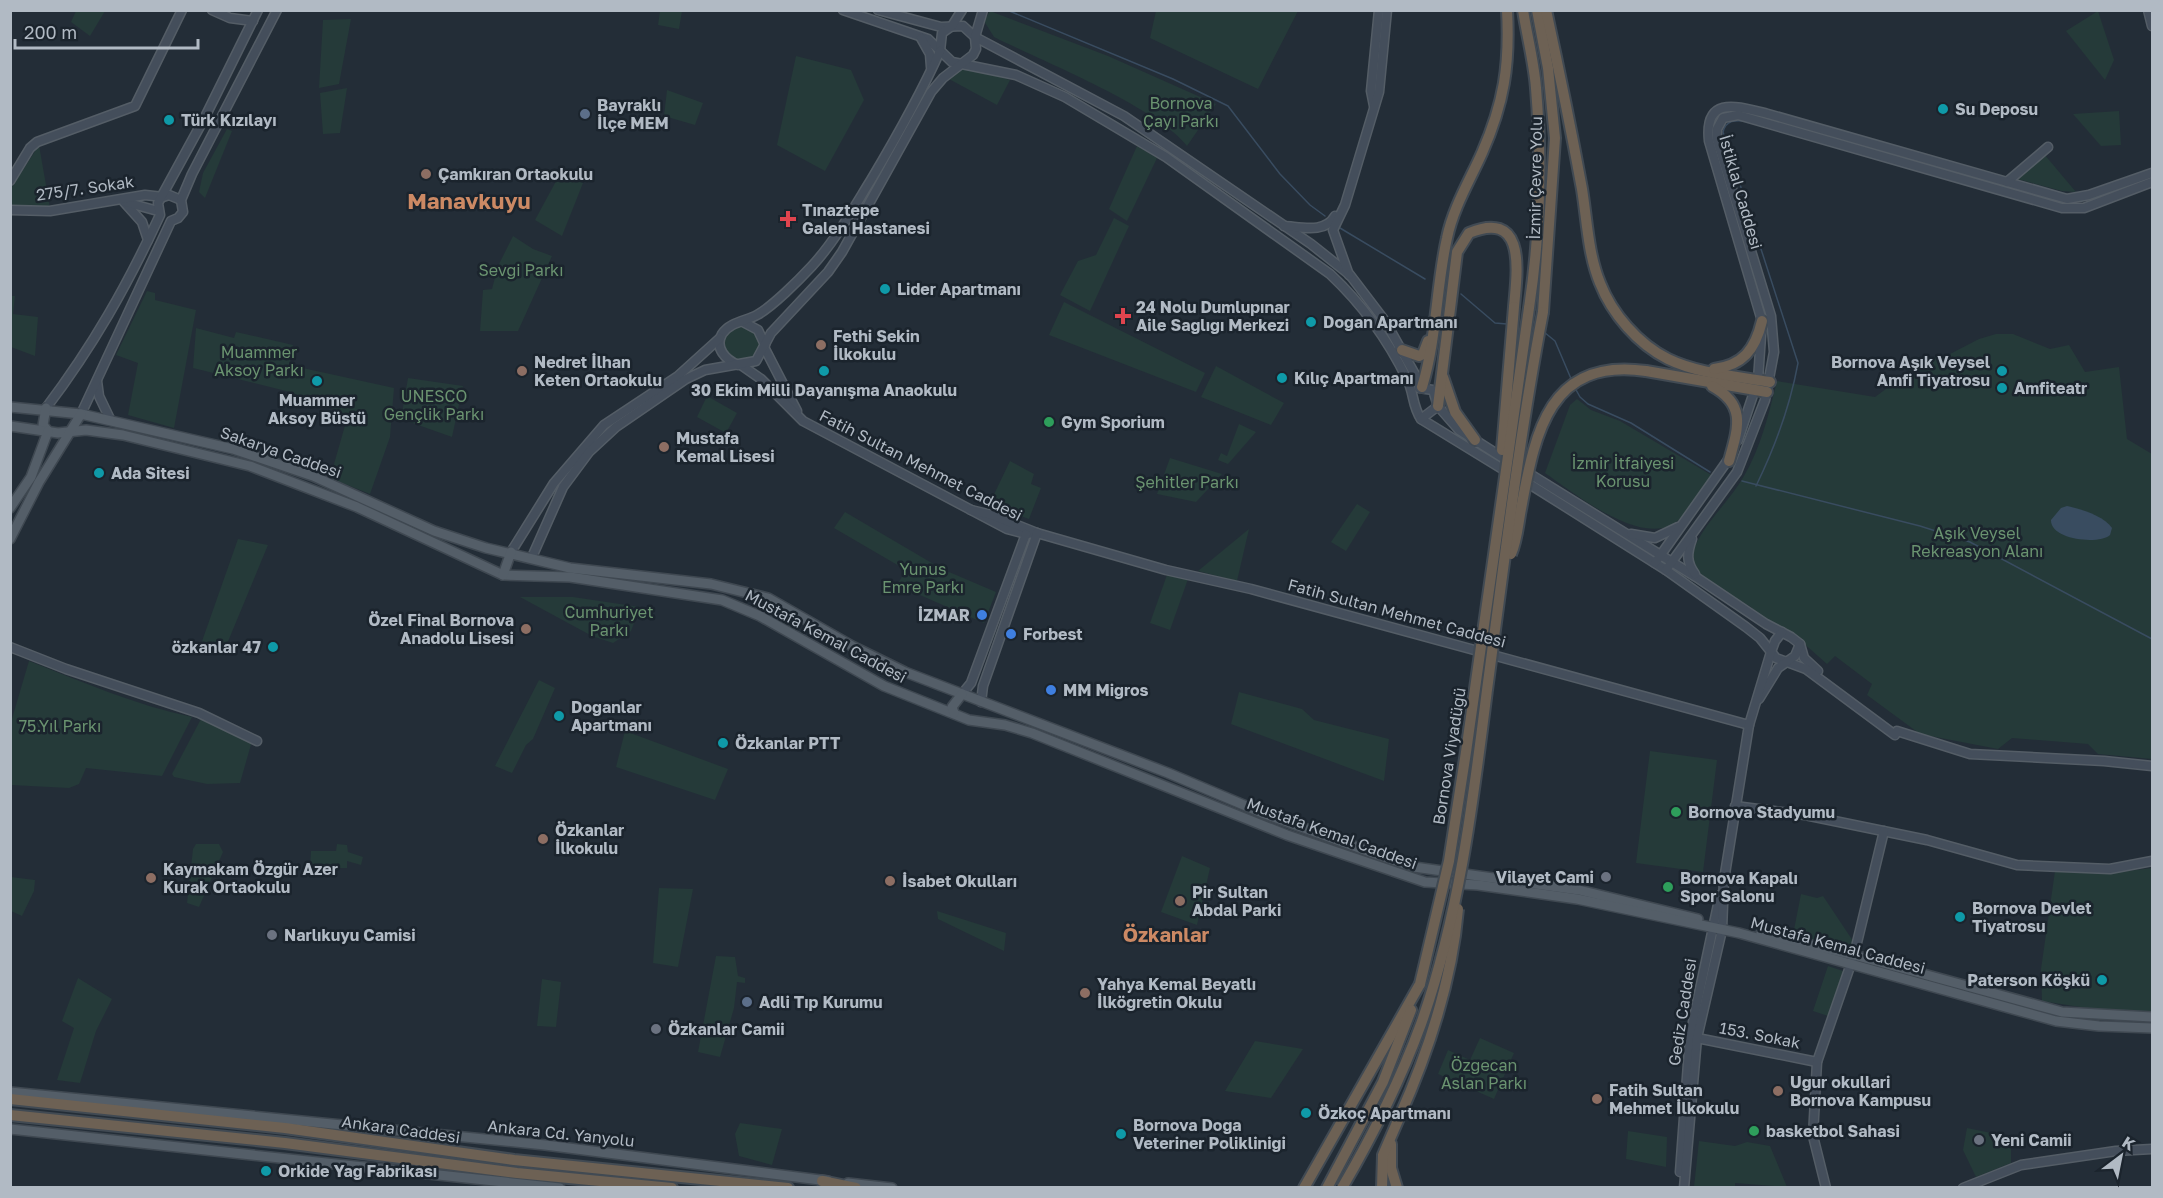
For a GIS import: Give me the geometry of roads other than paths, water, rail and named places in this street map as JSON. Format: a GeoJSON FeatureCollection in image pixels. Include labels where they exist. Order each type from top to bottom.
{"type":"FeatureCollection","features":[{"type":"Feature","properties":{"kind":"highway"},"geometry":{"type":"LineString","coordinates":[[1422,387],[1431,351],[1447,236],[1492,129],[1504,89],[1509,45],[1507,10]]}},
{"type":"Feature","properties":{"kind":"highway","name":"İzmir Çevre Yolu"},"geometry":{"type":"LineString","coordinates":[[1523,10],[1536,86],[1539,174],[1536,264],[1529,308]]}},
{"type":"Feature","properties":{"kind":"highway","name":"İzmir Çevre Yolu"},"geometry":{"type":"LineString","coordinates":[[1537,10],[1548,68],[1555,138],[1543,312]]}},
{"type":"Feature","properties":{"kind":"highway"},"geometry":{"type":"LineString","coordinates":[[1546,10],[1599,282],[1610,306],[1641,341],[1667,359],[1702,376],[1734,405],[1737,431],[1729,461]]}},
{"type":"Feature","properties":{"kind":"highway"},"geometry":{"type":"LineString","coordinates":[[1438,406],[1457,252],[1461,242],[1469,233],[1490,227],[1502,231],[1511,238],[1518,258],[1502,432],[1502,483]]}},
{"type":"Feature","properties":{"kind":"highway","name":"Bornova Viyadüğü"},"geometry":{"type":"LineString","coordinates":[[1327,1188],[1383,1082],[1420,984],[1431,947],[1450,851],[1529,308]]}},
{"type":"Feature","properties":{"kind":"highway","name":"Bornova Viyadüğü"},"geometry":{"type":"LineString","coordinates":[[1342,1188],[1380,1120],[1421,1024],[1440,959],[1461,861],[1479,757],[1502,577],[1543,312]]}},
{"type":"Feature","properties":{"kind":"highway"},"geometry":{"type":"LineString","coordinates":[[1702,376],[1733,365],[1745,358],[1756,344],[1762,321]]}},
{"type":"Feature","properties":{"kind":"highway"},"geometry":{"type":"LineString","coordinates":[[1402,350],[1413,356],[1423,354],[1434,324]]}},
{"type":"Feature","properties":{"kind":"highway"},"geometry":{"type":"LineString","coordinates":[[1502,577],[1513,550],[1535,444],[1552,403],[1576,381],[1599,371],[1614,368],[1702,376],[1763,386]]}},
{"type":"Feature","properties":{"kind":"highway"},"geometry":{"type":"LineString","coordinates":[[1441,369],[1455,412],[1475,440]]}},
{"type":"Feature","properties":{"kind":"highway"},"geometry":{"type":"LineString","coordinates":[[1382,1188],[1383,1155],[1423,1059],[1444,985],[1457,914],[1461,861]]}},
{"type":"Feature","properties":{"kind":"highway"},"geometry":{"type":"LineString","coordinates":[[1304,1188],[1420,984]]}},
{"type":"Feature","properties":{"kind":"highway","name":"Ankara Caddesi"},"geometry":{"type":"LineString","coordinates":[[10,1099],[285,1128],[514,1160],[788,1188]]}},
{"type":"Feature","properties":{"kind":"highway","name":"Ankara Caddesi"},"geometry":{"type":"LineString","coordinates":[[10,1115],[285,1143],[517,1173],[672,1188]]}},
{"type":"Feature","properties":{"kind":"highway"},"geometry":{"type":"LineString","coordinates":[[1396,1188],[1389,1154],[1399,1118]]}},
{"type":"Feature","properties":{"kind":"highway"},"geometry":{"type":"LineString","coordinates":[[822,1181],[856,1188]]}},
{"type":"Feature","properties":{"kind":"main road"},"geometry":{"type":"LineString","coordinates":[[10,181],[30,148],[37,142],[135,106],[182,10]]}},
{"type":"Feature","properties":{"kind":"main road"},"geometry":{"type":"LineString","coordinates":[[212,10],[230,18],[253,21]]}},
{"type":"Feature","properties":{"kind":"main road"},"geometry":{"type":"LineString","coordinates":[[48,431],[43,425],[46,408],[96,339],[126,286],[159,213],[158,203],[258,10]]}},
{"type":"Feature","properties":{"kind":"main road"},"geometry":{"type":"LineString","coordinates":[[10,539],[39,482],[81,414],[171,221],[181,215],[183,208],[181,200],[192,174],[277,10]]}},
{"type":"Feature","properties":{"kind":"main road"},"geometry":{"type":"LineString","coordinates":[[843,10],[933,42],[947,60],[1016,75],[1112,123],[1166,157],[1330,274],[1365,310],[1408,382],[1411,398],[1421,419],[1669,566],[1760,638],[1770,652],[1785,663],[1806,669],[1896,733],[1970,754],[2104,761],[2152,766]]}},
{"type":"Feature","properties":{"kind":"main road"},"geometry":{"type":"LineString","coordinates":[[878,10],[941,27],[968,28],[975,37],[1124,116],[1280,225],[1311,244],[1350,275],[1385,321],[1422,387]]}},
{"type":"Feature","properties":{"kind":"main road"},"geometry":{"type":"LineString","coordinates":[[929,23],[947,23],[962,10]]}},
{"type":"Feature","properties":{"kind":"main road"},"geometry":{"type":"LineString","coordinates":[[503,575],[511,552],[554,483],[604,425],[678,376],[731,325],[760,314],[811,267],[872,178],[929,76],[940,51],[939,39],[952,26],[962,10]]}},
{"type":"Feature","properties":{"kind":"main road"},"geometry":{"type":"LineString","coordinates":[[524,576],[532,566],[532,557],[563,487],[589,452],[616,427],[686,379],[705,370],[756,361],[771,333],[828,272],[857,225],[931,92],[943,78],[973,55],[975,37],[983,10]]}},
{"type":"Feature","properties":{"kind":"main road"},"geometry":{"type":"LineString","coordinates":[[1374,107],[1371,92],[1379,10]]}},
{"type":"Feature","properties":{"kind":"main road"},"geometry":{"type":"LineString","coordinates":[[1350,275],[1333,230],[1345,205],[1347,192],[1379,93],[1387,10]]}},
{"type":"Feature","properties":{"kind":"main road"},"geometry":{"type":"LineString","coordinates":[[2148,10],[2152,26]]}},
{"type":"Feature","properties":{"kind":"main road"},"geometry":{"type":"LineString","coordinates":[[920,36],[927,44],[930,54],[929,76]]}},
{"type":"Feature","properties":{"kind":"main road","name":"İstiklal Caddesi"},"geometry":{"type":"LineString","coordinates":[[1669,566],[1737,472],[1757,428],[1763,386],[1762,321],[1709,141],[1707,128],[1717,110],[1728,105],[1768,114],[2067,199],[2089,195],[2152,173]]}},
{"type":"Feature","properties":{"kind":"main road","name":"İstiklal Caddesi"},"geometry":{"type":"LineString","coordinates":[[1658,559],[1729,461],[1763,386],[1774,352],[1771,316],[1717,140],[1717,129],[1724,118],[1738,115],[2062,208],[2084,208],[2152,182]]}},
{"type":"Feature","properties":{"kind":"main road"},"geometry":{"type":"LineString","coordinates":[[2007,182],[2048,147]]}},
{"type":"Feature","properties":{"kind":"main road"},"geometry":{"type":"LineString","coordinates":[[1280,225],[1317,228],[1328,225],[1347,192]]}},
{"type":"Feature","properties":{"kind":"main road","name":"275/7. Sokak"},"geometry":{"type":"LineString","coordinates":[[10,210],[50,211],[122,202],[145,195],[163,197]]}},
{"type":"Feature","properties":{"kind":"main road"},"geometry":{"type":"LineString","coordinates":[[163,197],[176,196],[181,200]]}},
{"type":"Feature","properties":{"kind":"main road"},"geometry":{"type":"LineString","coordinates":[[122,202],[159,213],[171,221]]}},
{"type":"Feature","properties":{"kind":"main road"},"geometry":{"type":"LineString","coordinates":[[122,202],[142,222],[148,240]]}},
{"type":"Feature","properties":{"kind":"main road"},"geometry":{"type":"LineString","coordinates":[[743,322],[758,330],[802,420]]}},
{"type":"Feature","properties":{"kind":"main road"},"geometry":{"type":"LineString","coordinates":[[720,338],[723,354],[730,362],[740,365]]}},
{"type":"Feature","properties":{"kind":"main road","name":"Fatih Sultan Mehmet Caddesi"},"geometry":{"type":"LineString","coordinates":[[740,365],[761,379],[802,420],[1007,529],[1026,534]]}},
{"type":"Feature","properties":{"kind":"main road"},"geometry":{"type":"LineString","coordinates":[[96,378],[99,396],[111,420]]}},
{"type":"Feature","properties":{"kind":"main road"},"geometry":{"type":"LineString","coordinates":[[1411,398],[1417,389],[1422,387],[1433,390],[1438,406],[1459,430],[1621,531],[1658,559]]}},
{"type":"Feature","properties":{"kind":"main road"},"geometry":{"type":"LineString","coordinates":[[1421,419],[1438,406]]}},
{"type":"Feature","properties":{"kind":"main road","name":"Sakarya Caddesi"},"geometry":{"type":"LineString","coordinates":[[10,407],[46,408],[81,414],[244,453],[313,476],[434,531],[486,548],[532,557]]}},
{"type":"Feature","properties":{"kind":"main road"},"geometry":{"type":"LineString","coordinates":[[10,426],[48,431]]}},
{"type":"Feature","properties":{"kind":"main road","name":"Sakarya Caddesi"},"geometry":{"type":"LineString","coordinates":[[48,431],[58,434],[86,430],[123,435],[282,476],[503,575]]}},
{"type":"Feature","properties":{"kind":"main road"},"geometry":{"type":"LineString","coordinates":[[10,508],[31,477],[48,431]]}},
{"type":"Feature","properties":{"kind":"main road"},"geometry":{"type":"LineString","coordinates":[[971,510],[992,515],[1037,533]]}},
{"type":"Feature","properties":{"kind":"main road"},"geometry":{"type":"LineString","coordinates":[[1621,531],[1655,538],[1668,534],[1683,524]]}},
{"type":"Feature","properties":{"kind":"main road"},"geometry":{"type":"LineString","coordinates":[[1696,530],[1687,557],[1688,565],[1696,577]]}},
{"type":"Feature","properties":{"kind":"main road"},"geometry":{"type":"LineString","coordinates":[[1037,533],[983,686],[980,712],[969,720],[954,713],[952,707],[971,683],[1026,534],[1037,533]]}},
{"type":"Feature","properties":{"kind":"main road","name":"Fatih Sultan Mehmet Caddesi"},"geometry":{"type":"LineString","coordinates":[[1037,533],[1749,725]]}},
{"type":"Feature","properties":{"kind":"main road","name":"Mustafa Kemal Caddesi"},"geometry":{"type":"LineString","coordinates":[[532,557],[570,568],[711,584],[768,598],[905,672],[962,694]]}},
{"type":"Feature","properties":{"kind":"main road"},"geometry":{"type":"LineString","coordinates":[[1669,566],[1696,577],[1800,644],[1803,658],[1896,733]]}},
{"type":"Feature","properties":{"kind":"main road","name":"Mustafa Kemal Caddesi"},"geometry":{"type":"LineString","coordinates":[[503,575],[570,577],[738,604],[884,687],[954,713]]}},
{"type":"Feature","properties":{"kind":"main road"},"geometry":{"type":"LineString","coordinates":[[1753,710],[1770,652],[1775,640],[1782,632]]}},
{"type":"Feature","properties":{"kind":"main road"},"geometry":{"type":"LineString","coordinates":[[1753,710],[1769,681],[1785,663],[1795,656],[1800,644]]}},
{"type":"Feature","properties":{"kind":"main road"},"geometry":{"type":"LineString","coordinates":[[10,647],[66,669],[199,713],[257,741]]}},
{"type":"Feature","properties":{"kind":"main road"},"geometry":{"type":"LineString","coordinates":[[962,694],[981,702]]}},
{"type":"Feature","properties":{"kind":"main road","name":"Mustafa Kemal Caddesi"},"geometry":{"type":"LineString","coordinates":[[981,702],[1168,773],[1265,814],[1414,867],[1579,890],[2062,1011],[2152,1017]]}},
{"type":"Feature","properties":{"kind":"main road","name":"Gediz Caddesi"},"geometry":{"type":"LineString","coordinates":[[1684,1188],[1697,1038],[1722,927],[1724,880],[1753,710]]}},
{"type":"Feature","properties":{"kind":"main road","name":"Mustafa Kemal Caddesi"},"geometry":{"type":"LineString","coordinates":[[969,720],[1005,724],[1287,835],[1415,879],[1577,899],[1712,924]]}},
{"type":"Feature","properties":{"kind":"main road"},"geometry":{"type":"LineString","coordinates":[[1735,806],[1805,815],[1884,831],[1939,843],[2017,865],[2110,869],[2152,861]]}},
{"type":"Feature","properties":{"kind":"main road"},"geometry":{"type":"LineString","coordinates":[[1826,1188],[1813,1136],[1817,1062],[1852,959],[1884,831]]}},
{"type":"Feature","properties":{"kind":"main road","name":"Gediz Caddesi"},"geometry":{"type":"LineString","coordinates":[[1679,1188],[1690,1036],[1712,924],[1724,880]]}},
{"type":"Feature","properties":{"kind":"main road","name":"Mustafa Kemal Caddesi"},"geometry":{"type":"LineString","coordinates":[[1852,959],[2056,1021],[2098,1026],[2152,1028]]}},
{"type":"Feature","properties":{"kind":"main road","name":"153. Sokak"},"geometry":{"type":"LineString","coordinates":[[1697,1038],[1817,1062]]}},
{"type":"Feature","properties":{"kind":"main road","name":"Ankara Cd. Yanyolu"},"geometry":{"type":"LineString","coordinates":[[10,1092],[545,1145],[892,1188]]}},
{"type":"Feature","properties":{"kind":"main road"},"geometry":{"type":"LineString","coordinates":[[10,1128],[560,1188]]}},
{"type":"Feature","properties":{"kind":"main road"},"geometry":{"type":"LineString","coordinates":[[1963,1188],[2021,1165],[2116,1151],[2152,1149]]}},
{"type":"Feature","properties":{"kind":"water"},"geometry":{"type":"Polygon","coordinates":[[[2067,506],[2104,520],[2112,528],[2110,535],[2096,540],[2086,540],[2058,532],[2051,520],[2061,508],[2067,506]]]}},
{"type":"Feature","properties":{"kind":"waterway"},"geometry":{"type":"LineString","coordinates":[[1007,10],[1173,79],[1228,106],[1280,174],[1310,205],[1325,216]]}},
{"type":"Feature","properties":{"kind":"waterway"},"geometry":{"type":"LineString","coordinates":[[1746,121],[1732,122],[1726,125],[1723,132],[1798,363],[1782,426],[1756,486]]}},
{"type":"Feature","properties":{"kind":"waterway"},"geometry":{"type":"LineString","coordinates":[[1340,228],[1425,279]]}},
{"type":"Feature","properties":{"kind":"waterway"},"geometry":{"type":"LineString","coordinates":[[1461,294],[1495,323],[1507,324]]}},
{"type":"Feature","properties":{"kind":"waterway"},"geometry":{"type":"LineString","coordinates":[[1544,332],[1555,341],[1572,381]]}},
{"type":"Feature","properties":{"kind":"waterway"},"geometry":{"type":"LineString","coordinates":[[1575,388],[1588,404],[1631,423],[1710,472]]}},
{"type":"Feature","properties":{"kind":"waterway"},"geometry":{"type":"LineString","coordinates":[[1742,481],[1920,526],[1970,542],[2152,639]]}},
{"type":"Feature","properties":{"kind":"place","name":"Su Deposu"},"geometry":{"type":"Point","coordinates":[1943,109]}},
{"type":"Feature","properties":{"kind":"place","name":"Bayraklı İlçe MEM"},"geometry":{"type":"Point","coordinates":[585,114]}},
{"type":"Feature","properties":{"kind":"place","name":"Türk Kızılayı"},"geometry":{"type":"Point","coordinates":[169,120]}},
{"type":"Feature","properties":{"kind":"place","name":"Çamkıran Ortaokulu"},"geometry":{"type":"Point","coordinates":[426,174]}},
{"type":"Feature","properties":{"kind":"place","name":"Tınaztepe Galen Hastanesi"},"geometry":{"type":"Point","coordinates":[788,219]}},
{"type":"Feature","properties":{"kind":"place","name":"Lider Apartmanı"},"geometry":{"type":"Point","coordinates":[885,289]}},
{"type":"Feature","properties":{"kind":"place","name":"24 Nolu Dumlupınar Aile Sağlığı Merkezi"},"geometry":{"type":"Point","coordinates":[1123,316]}},
{"type":"Feature","properties":{"kind":"place","name":"Doğan Apartmanı"},"geometry":{"type":"Point","coordinates":[1311,322]}},
{"type":"Feature","properties":{"kind":"place","name":"Fethi Sekin İlkokulu"},"geometry":{"type":"Point","coordinates":[821,345]}},
{"type":"Feature","properties":{"kind":"place","name":"Nedret İlhan Keten Ortaokulu"},"geometry":{"type":"Point","coordinates":[522,371]}},
{"type":"Feature","properties":{"kind":"place","name":"30 Ekim Milli Dayanışma Anaokulu"},"geometry":{"type":"Point","coordinates":[824,371]}},
{"type":"Feature","properties":{"kind":"place","name":"Bornova Aşık Veysel Amfi Tiyatrosu"},"geometry":{"type":"Point","coordinates":[2002,371]}},
{"type":"Feature","properties":{"kind":"place","name":"Kılıç Apartmanı"},"geometry":{"type":"Point","coordinates":[1282,378]}},
{"type":"Feature","properties":{"kind":"place","name":"Muammer Aksoy Büstü"},"geometry":{"type":"Point","coordinates":[317,381]}},
{"type":"Feature","properties":{"kind":"place","name":"Amfiteatr"},"geometry":{"type":"Point","coordinates":[2002,388]}},
{"type":"Feature","properties":{"kind":"place","name":"Gym Sporium"},"geometry":{"type":"Point","coordinates":[1049,422]}},
{"type":"Feature","properties":{"kind":"place","name":"Mustafa Kemal Lisesi"},"geometry":{"type":"Point","coordinates":[664,447]}},
{"type":"Feature","properties":{"kind":"place","name":"Ada Sitesi"},"geometry":{"type":"Point","coordinates":[99,473]}},
{"type":"Feature","properties":{"kind":"place","name":"İZMAR"},"geometry":{"type":"Point","coordinates":[982,615]}},
{"type":"Feature","properties":{"kind":"place","name":"Özel Final Bornova Anadolu Lisesi"},"geometry":{"type":"Point","coordinates":[526,629]}},
{"type":"Feature","properties":{"kind":"place","name":"Forbest"},"geometry":{"type":"Point","coordinates":[1011,634]}},
{"type":"Feature","properties":{"kind":"place","name":"özkanlar 47"},"geometry":{"type":"Point","coordinates":[273,647]}},
{"type":"Feature","properties":{"kind":"place","name":"MM Migros"},"geometry":{"type":"Point","coordinates":[1051,690]}},
{"type":"Feature","properties":{"kind":"place","name":"Doğanlar Apartmanı"},"geometry":{"type":"Point","coordinates":[559,716]}},
{"type":"Feature","properties":{"kind":"place","name":"Özkanlar PTT"},"geometry":{"type":"Point","coordinates":[723,743]}},
{"type":"Feature","properties":{"kind":"place","name":"Bornova Stadyumu"},"geometry":{"type":"Point","coordinates":[1676,812]}},
{"type":"Feature","properties":{"kind":"place","name":"Özkanlar İlkokulu"},"geometry":{"type":"Point","coordinates":[543,839]}},
{"type":"Feature","properties":{"kind":"place","name":"Vilayet Cami"},"geometry":{"type":"Point","coordinates":[1606,877]}},
{"type":"Feature","properties":{"kind":"place","name":"Kaymakam Özgür Azer Kurak Ortaokulu"},"geometry":{"type":"Point","coordinates":[151,878]}},
{"type":"Feature","properties":{"kind":"place","name":"İsabet Okulları"},"geometry":{"type":"Point","coordinates":[890,881]}},
{"type":"Feature","properties":{"kind":"place","name":"Bornova Kapalı Spor Salonu"},"geometry":{"type":"Point","coordinates":[1668,887]}},
{"type":"Feature","properties":{"kind":"place","name":"Pir Sultan Abdal Parki"},"geometry":{"type":"Point","coordinates":[1180,901]}},
{"type":"Feature","properties":{"kind":"place","name":"Bornova Devlet Tiyatrosu"},"geometry":{"type":"Point","coordinates":[1960,917]}},
{"type":"Feature","properties":{"kind":"place","name":"Narlıkuyu Camisi"},"geometry":{"type":"Point","coordinates":[272,935]}},
{"type":"Feature","properties":{"kind":"place","name":"Paterson Köşkü"},"geometry":{"type":"Point","coordinates":[2102,980]}},
{"type":"Feature","properties":{"kind":"place","name":"Yahya Kemal Beyatlı İlköğretin Okulu"},"geometry":{"type":"Point","coordinates":[1085,993]}},
{"type":"Feature","properties":{"kind":"place","name":"Adli Tıp Kurumu"},"geometry":{"type":"Point","coordinates":[747,1002]}},
{"type":"Feature","properties":{"kind":"place","name":"Özkanlar Camii"},"geometry":{"type":"Point","coordinates":[656,1029]}},
{"type":"Feature","properties":{"kind":"place","name":"Ugur okullari Bornova Kampusu"},"geometry":{"type":"Point","coordinates":[1778,1091]}},
{"type":"Feature","properties":{"kind":"place","name":"Fatih Sultan Mehmet İlkokulu"},"geometry":{"type":"Point","coordinates":[1597,1099]}},
{"type":"Feature","properties":{"kind":"place","name":"Özkoç Apartmanı"},"geometry":{"type":"Point","coordinates":[1306,1113]}},
{"type":"Feature","properties":{"kind":"place","name":"basketbol Sahasi"},"geometry":{"type":"Point","coordinates":[1754,1131]}},
{"type":"Feature","properties":{"kind":"place","name":"Bornova Doğa Veteriner Polikliniği"},"geometry":{"type":"Point","coordinates":[1121,1134]}},
{"type":"Feature","properties":{"kind":"place","name":"Yeni Camii"},"geometry":{"type":"Point","coordinates":[1979,1140]}},
{"type":"Feature","properties":{"kind":"place","name":"Orkide Yağ Fabrikası"},"geometry":{"type":"Point","coordinates":[266,1171]}},
{"type":"Feature","properties":{"kind":"district","name":"Manavkuyu"},"geometry":{"type":"Point","coordinates":[469,200]}},
{"type":"Feature","properties":{"kind":"district","name":"Özkanlar"},"geometry":{"type":"Point","coordinates":[1166,934]}},
{"type":"Feature","properties":{"kind":"park label","name":"Bornova Çayı Parkı"},"geometry":{"type":"Point","coordinates":[1181,112]}},
{"type":"Feature","properties":{"kind":"park label","name":"Sevgi Parkı"},"geometry":{"type":"Point","coordinates":[521,270]}},
{"type":"Feature","properties":{"kind":"park label","name":"Muammer Aksoy Parkı"},"geometry":{"type":"Point","coordinates":[259,361]}},
{"type":"Feature","properties":{"kind":"park label","name":"UNESCO Gençlik Parkı"},"geometry":{"type":"Point","coordinates":[434,405]}},
{"type":"Feature","properties":{"kind":"park label","name":"İzmir İtfaiyesi Korusu"},"geometry":{"type":"Point","coordinates":[1623,472]}},
{"type":"Feature","properties":{"kind":"park label","name":"Şehitler Parkı"},"geometry":{"type":"Point","coordinates":[1187,482]}},
{"type":"Feature","properties":{"kind":"park label","name":"Aşık Veysel Rekreasyon Alanı"},"geometry":{"type":"Point","coordinates":[1977,542]}},
{"type":"Feature","properties":{"kind":"park label","name":"Yunus Emre Parkı"},"geometry":{"type":"Point","coordinates":[923,578]}},
{"type":"Feature","properties":{"kind":"park label","name":"Cumhuriyet Parkı"},"geometry":{"type":"Point","coordinates":[609,621]}},
{"type":"Feature","properties":{"kind":"park label","name":"75.Yıl Parkı"},"geometry":{"type":"Point","coordinates":[60,726]}},
{"type":"Feature","properties":{"kind":"park label","name":"Özgecan Aslan Parkı"},"geometry":{"type":"Point","coordinates":[1484,1074]}}]}
